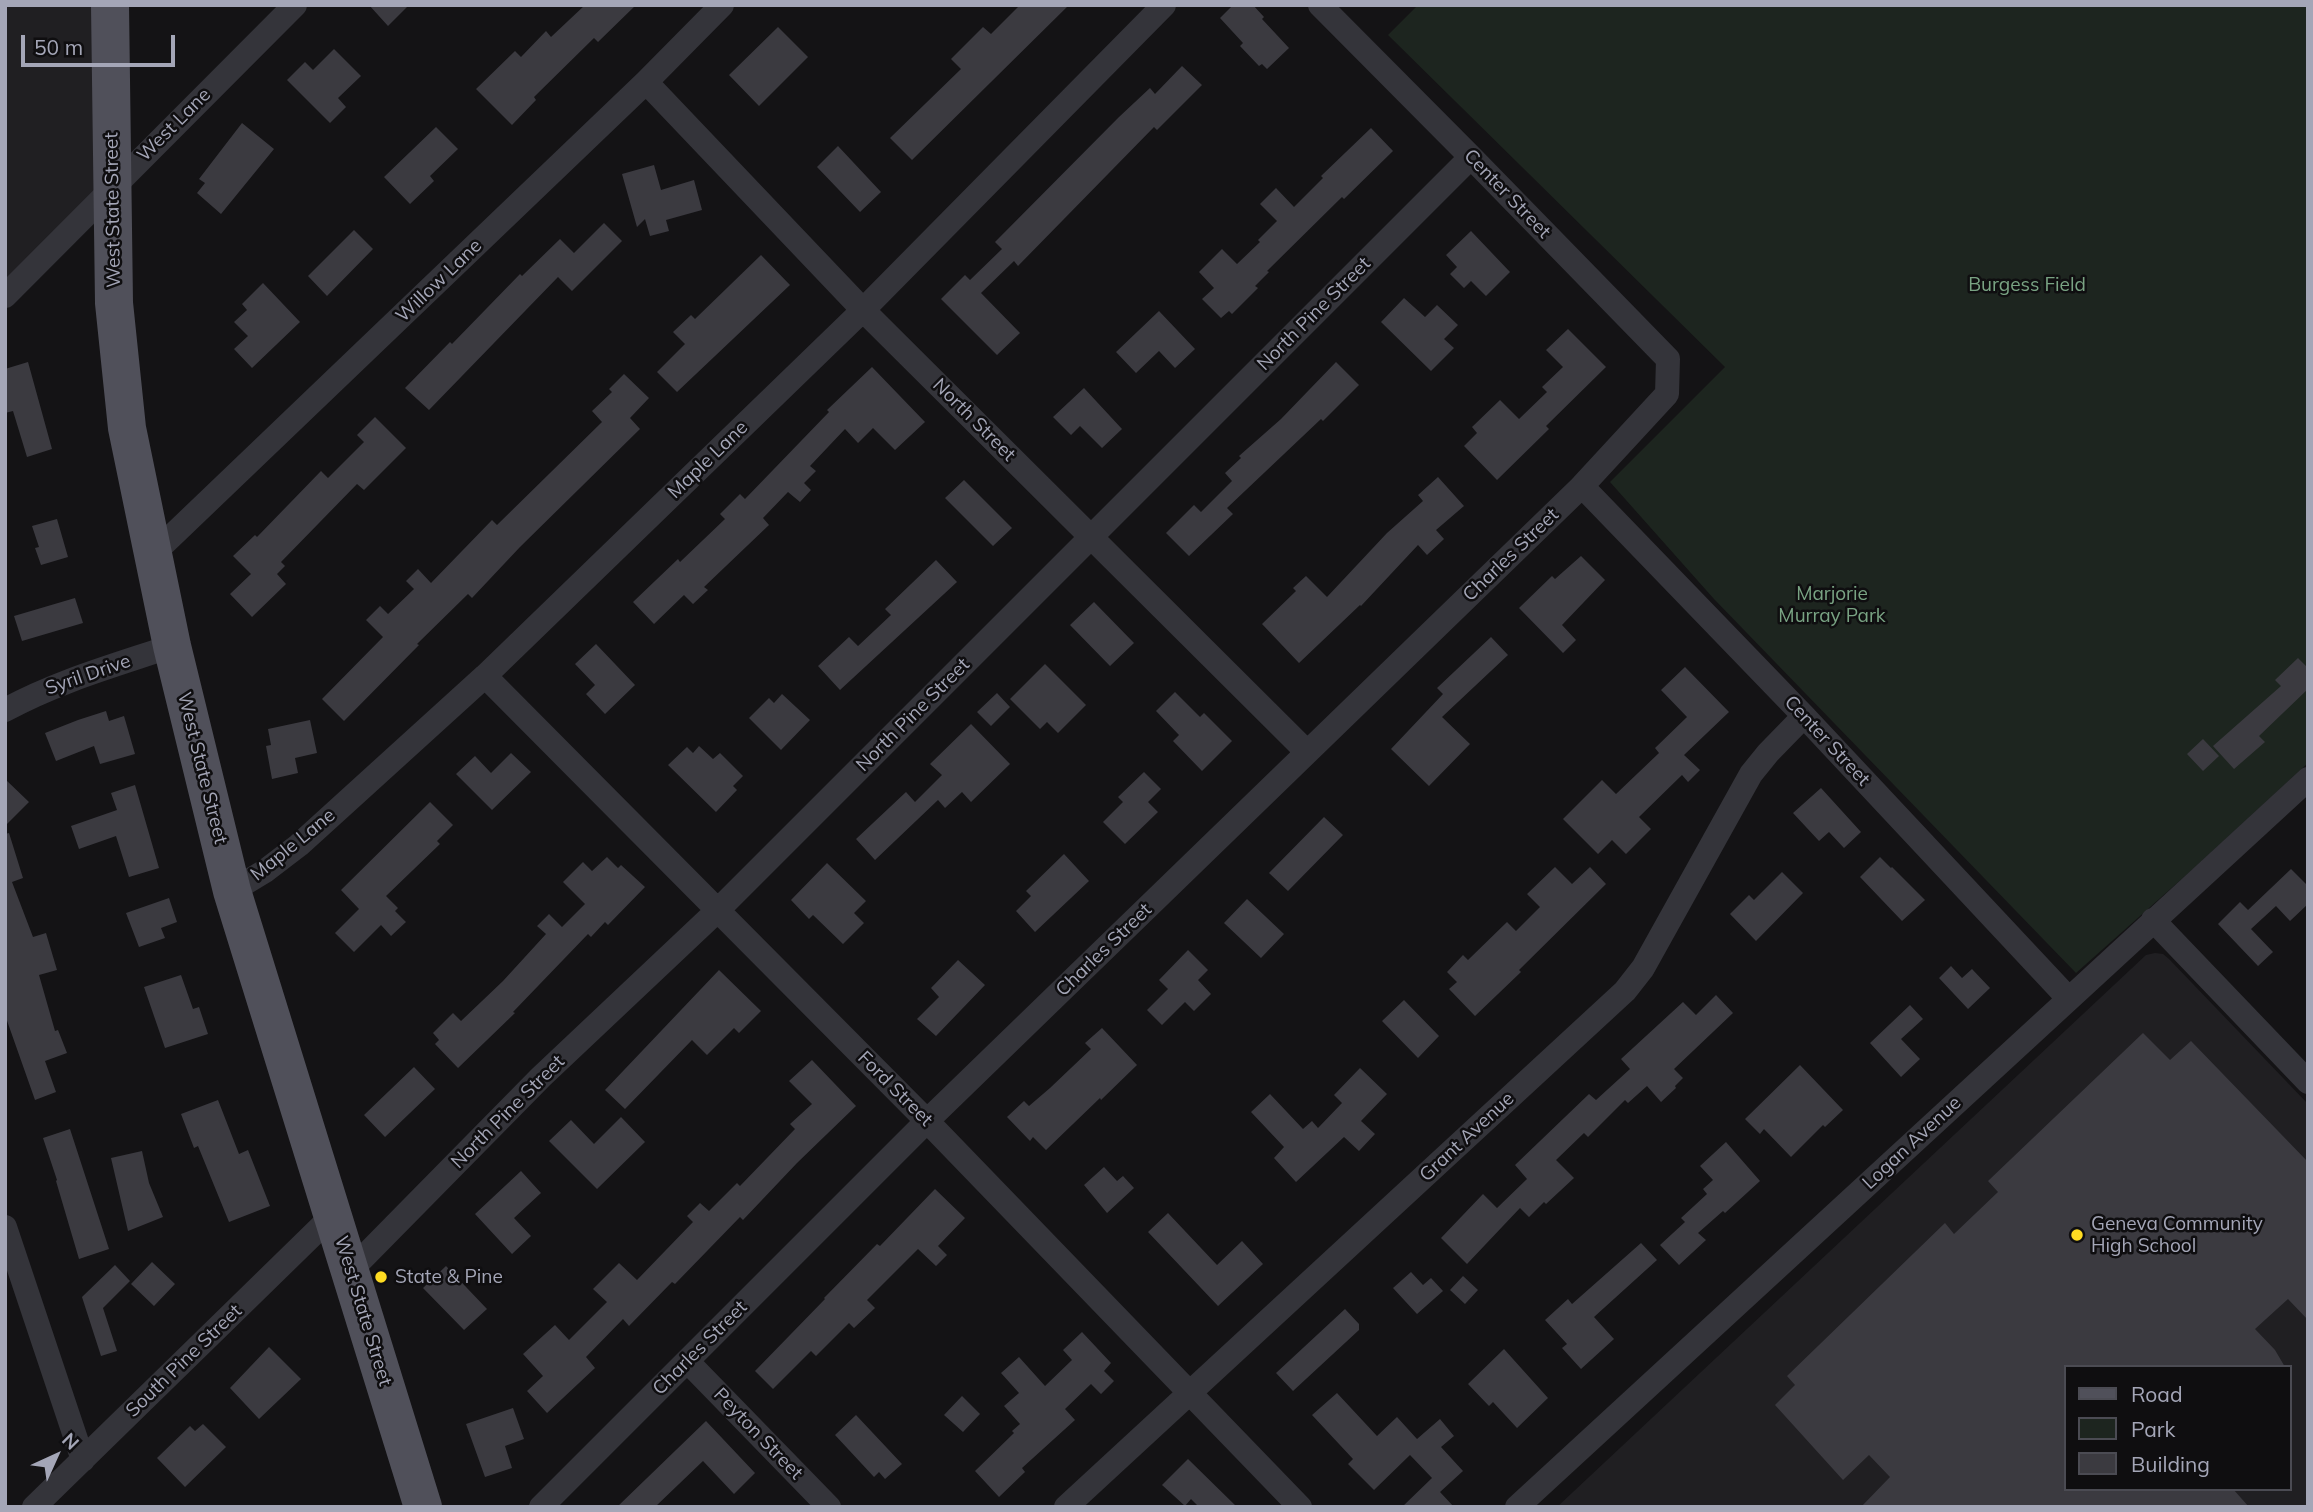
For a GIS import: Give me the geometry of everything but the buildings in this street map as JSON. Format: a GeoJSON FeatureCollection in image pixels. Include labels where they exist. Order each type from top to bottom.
{"type":"FeatureCollection","features":[{"type":"Feature","properties":{"kind":"main road","name":"West State Street"},"geometry":{"type":"LineString","coordinates":[[110,5],[114,303],[127,428],[172,646],[232,891],[423,1507]]}},
{"type":"Feature","properties":{"kind":"street","name":"West Lane"},"geometry":{"type":"LineString","coordinates":[[5,296],[295,5]]}},
{"type":"Feature","properties":{"kind":"street","name":"Willow Lane"},"geometry":{"type":"LineString","coordinates":[[153,554],[646,82],[722,5]]}},
{"type":"Feature","properties":{"kind":"street","name":"Maple Lane"},"geometry":{"type":"LineString","coordinates":[[232,891],[265,871],[299,845],[485,676],[863,310],[1164,5]]}},
{"type":"Feature","properties":{"kind":"street","name":"Center Street"},"geometry":{"type":"LineString","coordinates":[[1320,5],[1668,359],[1667,394]]}},
{"type":"Feature","properties":{"kind":"street","name":"North Street"},"geometry":{"type":"LineString","coordinates":[[646,82],[863,310],[1307,752]]}},
{"type":"Feature","properties":{"kind":"street","name":"North Pine Street"},"geometry":{"type":"LineString","coordinates":[[351,1270],[541,1077],[718,910],[1471,157]]}},
{"type":"Feature","properties":{"kind":"street","name":"Charles Street"},"geometry":{"type":"LineString","coordinates":[[541,1507],[927,1121],[1582,486],[1667,394]]}},
{"type":"Feature","properties":{"kind":"street","name":"Center Street"},"geometry":{"type":"LineString","coordinates":[[1582,486],[1804,716],[2069,999]]}},
{"type":"Feature","properties":{"kind":"street","name":"Syril Drive"},"geometry":{"type":"LineString","coordinates":[[5,710],[34,694],[67,681],[172,646]]}},
{"type":"Feature","properties":{"kind":"street","name":"Ford Street"},"geometry":{"type":"LineString","coordinates":[[485,676],[927,1121],[1300,1507]]}},
{"type":"Feature","properties":{"kind":"street","name":"Grant Avenue"},"geometry":{"type":"LineString","coordinates":[[1066,1507],[1625,991],[1643,968],[1751,774],[1804,716]]}},
{"type":"Feature","properties":{"kind":"street","name":"Logan Avenue"},"geometry":{"type":"LineString","coordinates":[[1517,1507],[2308,779]]}},
{"type":"Feature","properties":{"kind":"street"},"geometry":{"type":"LineString","coordinates":[[2152,920],[2308,1082]]}},
{"type":"Feature","properties":{"kind":"street","name":"South Pine Street"},"geometry":{"type":"LineString","coordinates":[[34,1507],[333,1215]]}},
{"type":"Feature","properties":{"kind":"street"},"geometry":{"type":"LineString","coordinates":[[5,1227],[83,1460]]}},
{"type":"Feature","properties":{"kind":"street","name":"Peyton Street"},"geometry":{"type":"LineString","coordinates":[[687,1361],[829,1507]]}},
{"type":"Feature","properties":{"kind":"shaded area"},"geometry":{"type":"Polygon","coordinates":[[[5,5],[102,5],[105,184],[5,284],[5,5]]]}},
{"type":"Feature","properties":{"kind":"shaded area","name":"Geneva Community High School"},"geometry":{"type":"Polygon","coordinates":[[[2163,954],[2169,959],[2308,1104],[2308,1507],[1557,1507],[2146,955],[2163,954]]]}},
{"type":"Feature","properties":{"kind":"green space","name":"Burgess Field"},"geometry":{"type":"Polygon","coordinates":[[[1418,5],[2308,5],[2308,763],[2076,973],[1714,599],[1610,482],[1725,367],[1388,35],[1418,5]]]}},
{"type":"Feature","properties":{"kind":"place","name":"Geneva Community High School"},"geometry":{"type":"Point","coordinates":[2077,1235]}},
{"type":"Feature","properties":{"kind":"place","name":"State & Pine"},"geometry":{"type":"Point","coordinates":[381,1277]}},
{"type":"Feature","properties":{"kind":"park label","name":"Marjorie Murray Park"},"geometry":{"type":"Point","coordinates":[1832,605]}}]}
